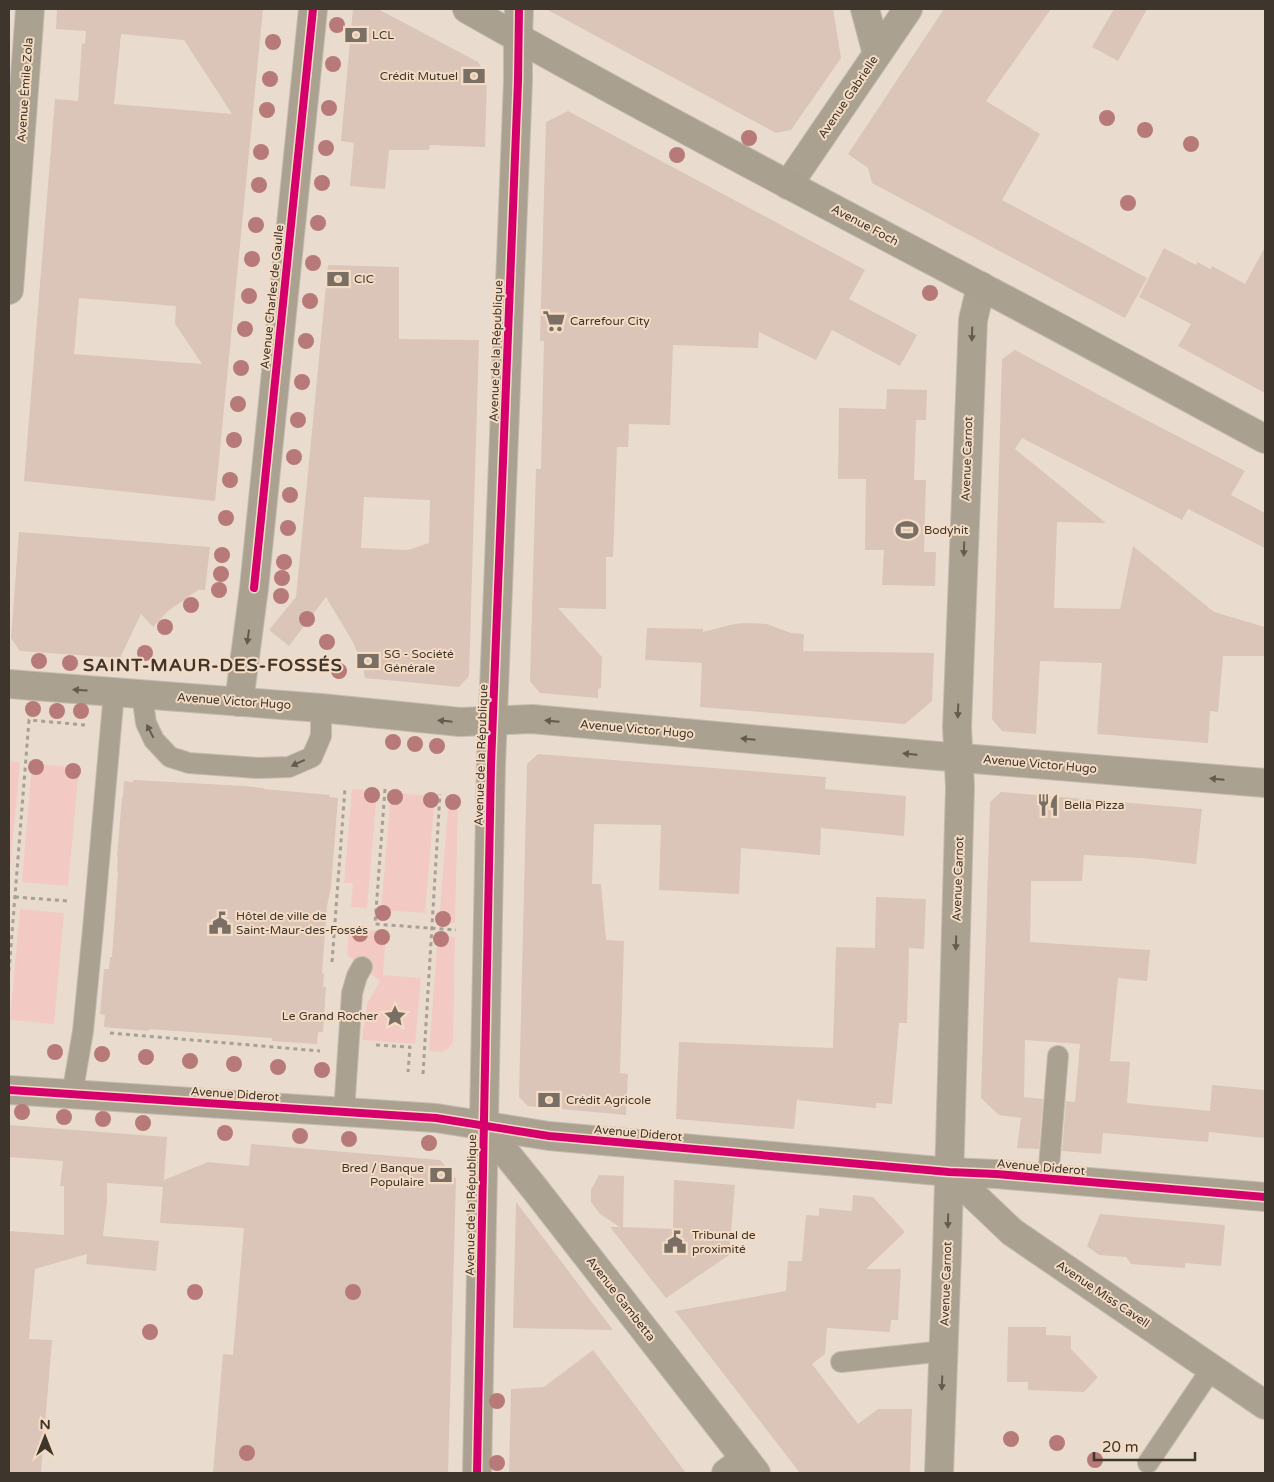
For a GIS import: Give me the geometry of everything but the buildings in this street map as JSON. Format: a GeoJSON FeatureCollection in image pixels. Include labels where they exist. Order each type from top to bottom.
{"type":"FeatureCollection","features":[{"type":"Feature","properties":{"kind":"main road","name":"Avenue Foch"},"geometry":{"type":"LineString","coordinates":[[467,9],[788,185],[981,286],[1265,439]]}},
{"type":"Feature","properties":{"kind":"street","name":"Avenue Émile Zola"},"geometry":{"type":"LineString","coordinates":[[9,290],[15,148],[30,9]]}},
{"type":"Feature","properties":{"kind":"street","name":"Avenue Charles de Gaulle"},"geometry":{"type":"LineString","coordinates":[[239,702],[254,588],[313,9]]}},
{"type":"Feature","properties":{"kind":"street","name":"Avenue de la République"},"geometry":{"type":"LineString","coordinates":[[477,1473],[491,766],[518,81],[519,9]]}},
{"type":"Feature","properties":{"kind":"street"},"geometry":{"type":"LineString","coordinates":[[865,9],[878,54]]}},
{"type":"Feature","properties":{"kind":"street","name":"Avenue Gabrielle"},"geometry":{"type":"LineString","coordinates":[[788,185],[908,9]]}},
{"type":"Feature","properties":{"kind":"street","name":"Avenue Carnot"},"geometry":{"type":"LineString","coordinates":[[939,1473],[960,787],[957,727],[973,320],[981,286]]}},
{"type":"Feature","properties":{"kind":"street","name":"Avenue Victor Hugo"},"geometry":{"type":"LineString","coordinates":[[9,684],[321,708],[460,722],[532,719],[958,758],[1265,782]]}},
{"type":"Feature","properties":{"kind":"street","name":"Avenue Diderot"},"geometry":{"type":"LineString","coordinates":[[16,1085],[72,1095],[436,1118],[549,1136],[949,1172],[1265,1197]]}},
{"type":"Feature","properties":{"kind":"street","name":"Avenue Gambetta"},"geometry":{"type":"LineString","coordinates":[[484,1126],[535,1189],[742,1468]]}},
{"type":"Feature","properties":{"kind":"street","name":"Avenue Miss Cavell"},"geometry":{"type":"LineString","coordinates":[[949,1172],[1012,1232],[1265,1405]]}},
{"type":"Feature","properties":{"kind":"lane"},"geometry":{"type":"LineString","coordinates":[[72,1095],[83,1031],[93,929],[99,734],[114,692]]}},
{"type":"Feature","properties":{"kind":"lane"},"geometry":{"type":"LineString","coordinates":[[142,694],[146,724],[154,740],[170,756],[189,763],[251,768],[289,767],[312,756],[321,736],[321,708]]}},
{"type":"Feature","properties":{"kind":"lane"},"geometry":{"type":"LineString","coordinates":[[344,1112],[352,993],[362,967]]}},
{"type":"Feature","properties":{"kind":"lane"},"geometry":{"type":"LineString","coordinates":[[1048,1179],[1058,1056]]}},
{"type":"Feature","properties":{"kind":"lane"},"geometry":{"type":"LineString","coordinates":[[841,1362],[944,1351]]}},
{"type":"Feature","properties":{"kind":"lane"},"geometry":{"type":"LineString","coordinates":[[1148,1463],[1212,1368]]}},
{"type":"Feature","properties":{"kind":"path"},"geometry":{"type":"LineString","coordinates":[[9,971],[29,720],[99,734]]}},
{"type":"Feature","properties":{"kind":"path"},"geometry":{"type":"LineString","coordinates":[[332,964],[345,788]]}},
{"type":"Feature","properties":{"kind":"path"},"geometry":{"type":"LineString","coordinates":[[385,789],[375,924],[460,930]]}},
{"type":"Feature","properties":{"kind":"path"},"geometry":{"type":"LineString","coordinates":[[423,1074],[440,794]]}},
{"type":"Feature","properties":{"kind":"path"},"geometry":{"type":"LineString","coordinates":[[15,897],[74,902]]}},
{"type":"Feature","properties":{"kind":"path"},"geometry":{"type":"LineString","coordinates":[[83,1031],[325,1051]]}},
{"type":"Feature","properties":{"kind":"path"},"geometry":{"type":"LineString","coordinates":[[375,1044],[410,1047],[408,1072]]}},
{"type":"Feature","properties":{"kind":"shaded area"},"geometry":{"type":"Polygon","coordinates":[[[9,761],[20,762],[10,869],[9,869],[9,761]]]}},
{"type":"Feature","properties":{"kind":"shaded area"},"geometry":{"type":"Polygon","coordinates":[[[32,763],[79,768],[68,886],[22,882],[32,763]]]}},
{"type":"Feature","properties":{"kind":"shaded area"},"geometry":{"type":"Polygon","coordinates":[[[352,789],[377,791],[367,908],[351,907],[353,883],[344,883],[352,789]]]}},
{"type":"Feature","properties":{"kind":"shaded area"},"geometry":{"type":"Polygon","coordinates":[[[391,793],[435,796],[425,913],[381,910],[391,793]]]}},
{"type":"Feature","properties":{"kind":"shaded area"},"geometry":{"type":"Polygon","coordinates":[[[449,796],[458,797],[455,923],[439,922],[449,796]]]}},
{"type":"Feature","properties":{"kind":"shaded area"},"geometry":{"type":"Polygon","coordinates":[[[20,909],[64,913],[54,1024],[10,1020],[20,909]]]}},
{"type":"Feature","properties":{"kind":"shaded area"},"geometry":{"type":"Polygon","coordinates":[[[349,929],[386,932],[383,975],[421,978],[415,1044],[362,1040],[367,1004],[380,981],[347,955],[349,929]]]}},
{"type":"Feature","properties":{"kind":"shaded area"},"geometry":{"type":"Polygon","coordinates":[[[438,936],[455,937],[453,1042],[448,1049],[440,1052],[429,1051],[438,936]]]}},
{"type":"Feature","properties":{"kind":"cycle path"},"geometry":{"type":"LineString","coordinates":[[254,588],[313,9]]}},
{"type":"Feature","properties":{"kind":"cycle path"},"geometry":{"type":"LineString","coordinates":[[477,1473],[491,765],[518,81],[519,9]]}},
{"type":"Feature","properties":{"kind":"cycle path"},"geometry":{"type":"LineString","coordinates":[[9,1090],[436,1118],[549,1136],[949,1172],[996,1174],[1265,1197]]}},
{"type":"Feature","properties":{"kind":"place","name":"LCL"},"geometry":{"type":"Point","coordinates":[356,35]}},
{"type":"Feature","properties":{"kind":"place","name":"Crédit Mutuel"},"geometry":{"type":"Point","coordinates":[474,76]}},
{"type":"Feature","properties":{"kind":"place","name":"CIC"},"geometry":{"type":"Point","coordinates":[338,279]}},
{"type":"Feature","properties":{"kind":"place","name":"Carrefour City"},"geometry":{"type":"Point","coordinates":[554,321]}},
{"type":"Feature","properties":{"kind":"place","name":"Bodyhit"},"geometry":{"type":"Point","coordinates":[907,530]}},
{"type":"Feature","properties":{"kind":"place","name":"SG - Société Générale"},"geometry":{"type":"Point","coordinates":[368,661]}},
{"type":"Feature","properties":{"kind":"place","name":"Bella Pizza"},"geometry":{"type":"Point","coordinates":[1048,805]}},
{"type":"Feature","properties":{"kind":"place","name":"Hôtel de ville de Saint-Maur-des-Fossés"},"geometry":{"type":"Point","coordinates":[220,923]}},
{"type":"Feature","properties":{"kind":"place","name":"Le Grand Rocher"},"geometry":{"type":"Point","coordinates":[395,1016]}},
{"type":"Feature","properties":{"kind":"place","name":"Crédit Agricole"},"geometry":{"type":"Point","coordinates":[549,1100]}},
{"type":"Feature","properties":{"kind":"place","name":"Bred / Banque Populaire"},"geometry":{"type":"Point","coordinates":[441,1175]}},
{"type":"Feature","properties":{"kind":"place","name":"Tribunal de proximité"},"geometry":{"type":"Point","coordinates":[675,1242]}},
{"type":"Feature","properties":{"kind":"district","name":"SAINT-MAUR-DES-FOSSÉS"},"geometry":{"type":"Point","coordinates":[213,665]}}]}
